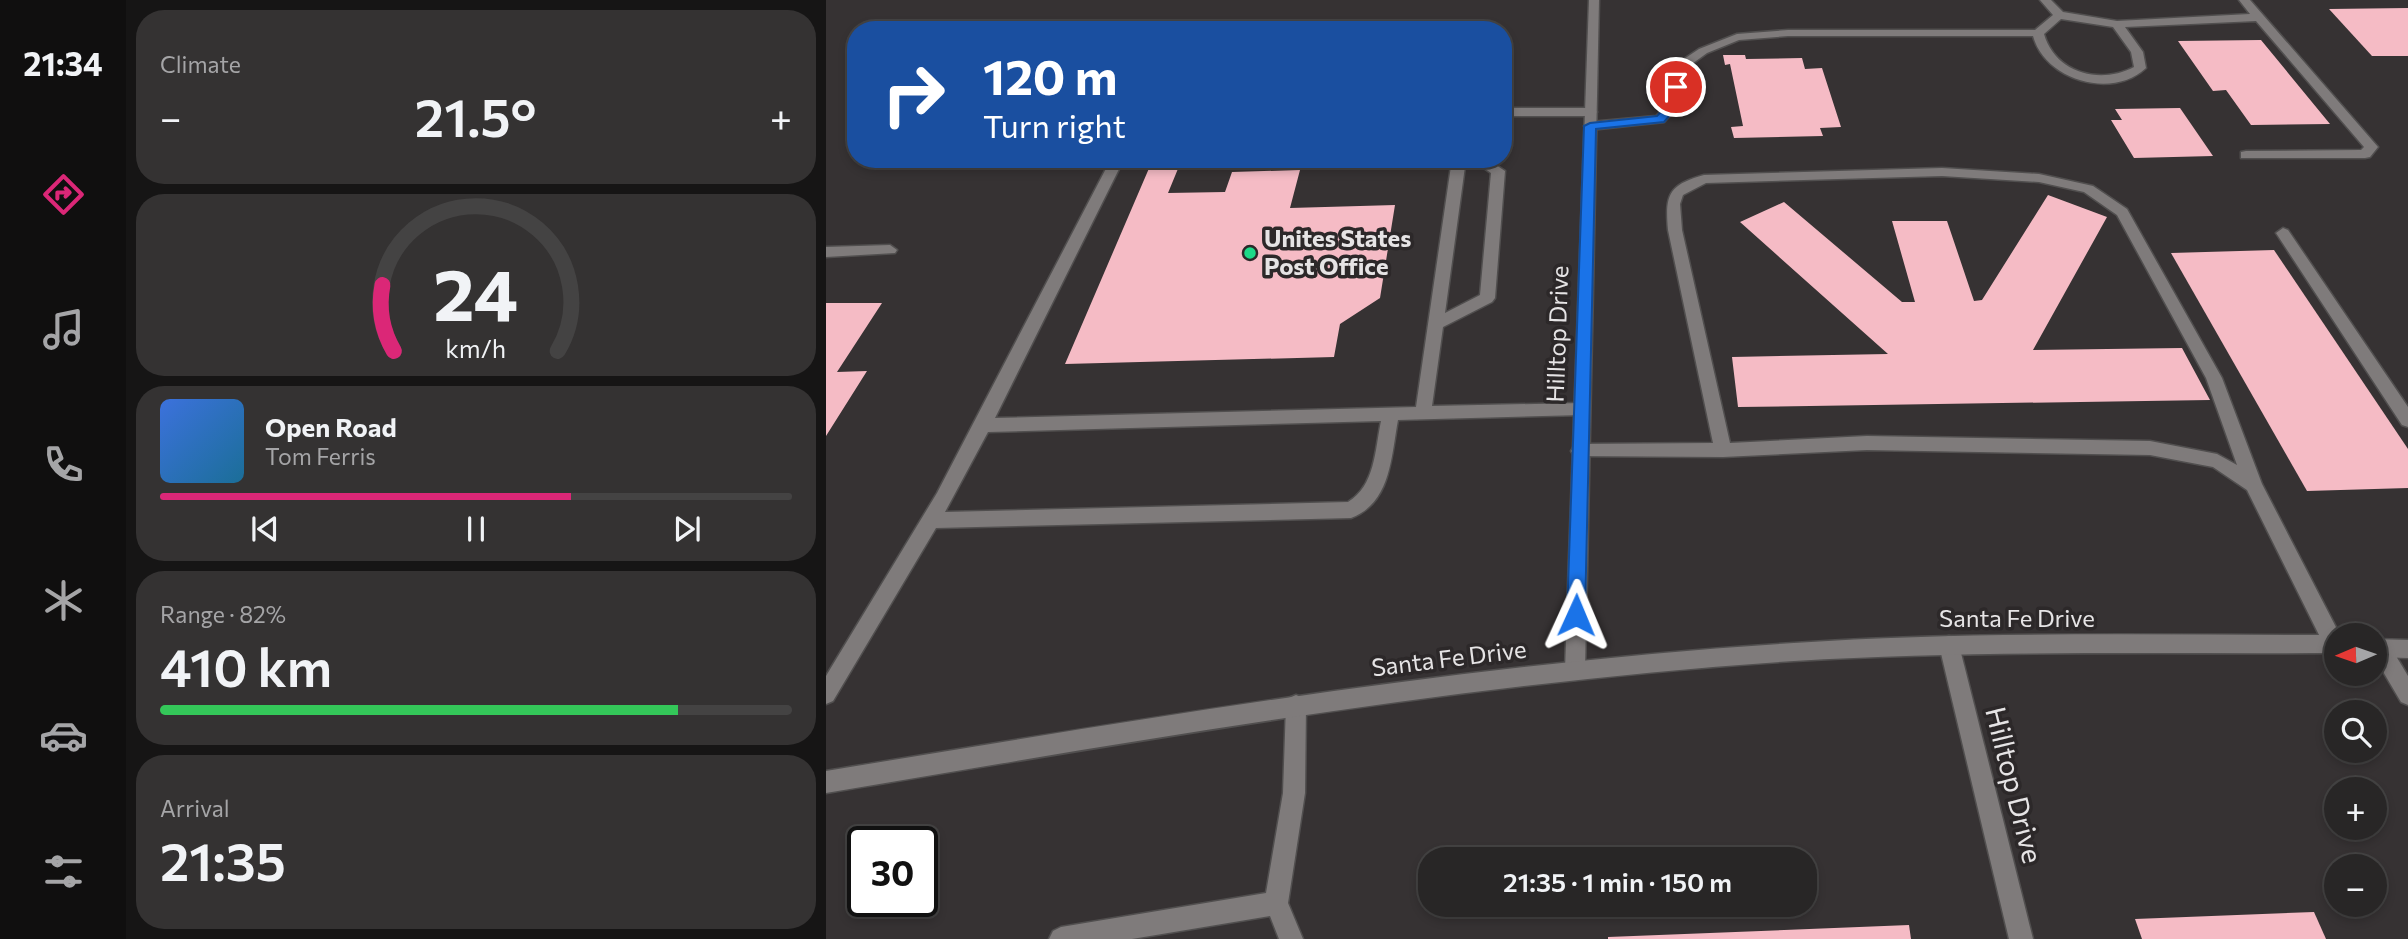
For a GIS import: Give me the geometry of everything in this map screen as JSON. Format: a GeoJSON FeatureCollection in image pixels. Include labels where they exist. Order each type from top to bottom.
{"type":"FeatureCollection","features":[{"type":"Feature","properties":{"kind":"street","name":"Hilltop Drive"},"geometry":{"type":"LineString","coordinates":[[1575,670],[1594,0]]}},
{"type":"Feature","properties":{"kind":"street"},"geometry":{"type":"LineString","coordinates":[[2045,0],[2059,15],[2117,24],[2261,17]]}},
{"type":"Feature","properties":{"kind":"street"},"geometry":{"type":"LineString","coordinates":[[2244,0],[2371,146],[2365,154],[2246,155]]}},
{"type":"Feature","properties":{"kind":"street"},"geometry":{"type":"LineString","coordinates":[[1512,113],[1590,119],[1660,119],[1673,106],[1679,68],[1703,51],[1737,37],[1788,33],[2038,33],[2059,15]]}},
{"type":"Feature","properties":{"kind":"street"},"geometry":{"type":"LineString","coordinates":[[2038,33],[2040,46],[2049,61],[2064,70],[2087,77],[2114,78],[2132,75],[2140,68],[2137,52],[2117,24]]}},
{"type":"Feature","properties":{"kind":"street"},"geometry":{"type":"LineString","coordinates":[[826,694],[862,641],[983,425],[1113,168]]}},
{"type":"Feature","properties":{"kind":"street"},"geometry":{"type":"LineString","coordinates":[[1423,414],[1458,168]]}},
{"type":"Feature","properties":{"kind":"street"},"geometry":{"type":"LineString","coordinates":[[1436,324],[1487,298],[1498,171],[1493,168]]}},
{"type":"Feature","properties":{"kind":"street"},"geometry":{"type":"LineString","coordinates":[[1723,450],[1675,230],[1673,204],[1677,193],[1683,187],[1704,179],[1942,172],[2039,178],[2088,189],[2122,212],[2214,378],[2253,485],[2324,623]]}},
{"type":"Feature","properties":{"kind":"street"},"geometry":{"type":"LineString","coordinates":[[2283,233],[2408,420]]}},
{"type":"Feature","properties":{"kind":"street"},"geometry":{"type":"LineString","coordinates":[[826,252],[890,250]]}},
{"type":"Feature","properties":{"kind":"street"},"geometry":{"type":"LineString","coordinates":[[983,425],[1582,409]]}},
{"type":"Feature","properties":{"kind":"street"},"geometry":{"type":"LineString","coordinates":[[929,520],[1351,510],[1366,501],[1376,487],[1391,414]]}},
{"type":"Feature","properties":{"kind":"street"},"geometry":{"type":"LineString","coordinates":[[1580,451],[1723,450],[1867,443],[2150,448],[2217,461],[2253,485]]}},
{"type":"Feature","properties":{"kind":"street","name":"Santa Fe Drive"},"geometry":{"type":"LineString","coordinates":[[826,782],[1296,705],[1575,670],[1794,652],[1949,645],[2324,644]]}},
{"type":"Feature","properties":{"kind":"street","name":"Hilltop Drive"},"geometry":{"type":"LineString","coordinates":[[1949,645],[2021,939]]}},
{"type":"Feature","properties":{"kind":"street"},"geometry":{"type":"LineString","coordinates":[[2387,648],[2408,649]]}},
{"type":"Feature","properties":{"kind":"street"},"geometry":{"type":"LineString","coordinates":[[2387,663],[2408,695]]}},
{"type":"Feature","properties":{"kind":"street"},"geometry":{"type":"LineString","coordinates":[[1291,939],[1276,903],[1294,793],[1296,705]]}},
{"type":"Feature","properties":{"kind":"street"},"geometry":{"type":"LineString","coordinates":[[1061,939],[1276,903]]}},
{"type":"Feature","properties":{"kind":"building"},"geometry":{"type":"Polygon","coordinates":[[[2408,8],[2408,56],[2372,56],[2329,9],[2408,8]]]}},
{"type":"Feature","properties":{"kind":"building"},"geometry":{"type":"Polygon","coordinates":[[[2261,40],[2330,124],[2251,125],[2226,90],[2213,91],[2178,41],[2261,40]]]}},
{"type":"Feature","properties":{"kind":"building"},"geometry":{"type":"Polygon","coordinates":[[[1723,55],[1745,55],[1746,59],[1802,58],[1805,69],[1822,68],[1841,127],[1820,128],[1823,136],[1734,138],[1731,127],[1743,126],[1730,64],[1725,65],[1723,55]]]}},
{"type":"Feature","properties":{"kind":"building"},"geometry":{"type":"Polygon","coordinates":[[[2180,108],[2213,156],[2134,158],[2111,120],[2122,120],[2115,109],[2180,108]]]}},
{"type":"Feature","properties":{"kind":"building","name":"Unites States Post Office"},"geometry":{"type":"Polygon","coordinates":[[[1149,168],[1178,168],[1168,193],[1225,192],[1232,172],[1300,170],[1290,208],[1395,205],[1380,298],[1340,324],[1334,357],[1065,364],[1149,168]]]}},
{"type":"Feature","properties":{"kind":"building"},"geometry":{"type":"Polygon","coordinates":[[[2048,195],[2107,217],[2033,350],[2182,348],[2210,400],[1738,407],[1732,357],[1888,354],[1740,222],[1784,202],[1902,302],[1915,302],[1892,221],[1947,221],[1974,301],[1982,300],[2048,195]]]}},
{"type":"Feature","properties":{"kind":"building"},"geometry":{"type":"Polygon","coordinates":[[[2274,250],[2408,449],[2408,488],[2307,491],[2171,253],[2274,250]]]}},
{"type":"Feature","properties":{"kind":"building"},"geometry":{"type":"Polygon","coordinates":[[[826,303],[882,303],[837,372],[867,371],[826,436],[826,303]]]}},
{"type":"Feature","properties":{"kind":"building"},"geometry":{"type":"Polygon","coordinates":[[[2314,912],[2326,939],[2142,939],[2135,919],[2314,912]]]}},
{"type":"Feature","properties":{"kind":"building"},"geometry":{"type":"Polygon","coordinates":[[[1909,925],[1911,939],[1608,939],[1608,937],[1909,925]]]}},
{"type":"Feature","properties":{"kind":"place","name":"Unites States Post Office"},"geometry":{"type":"Point","coordinates":[1250,253]}},
{"type":"Feature","properties":{"kind":"route"},"geometry":{"type":"LineString","coordinates":[[1576,615],[1590,126],[1660,119],[1673,106],[1676,87]]}}]}
